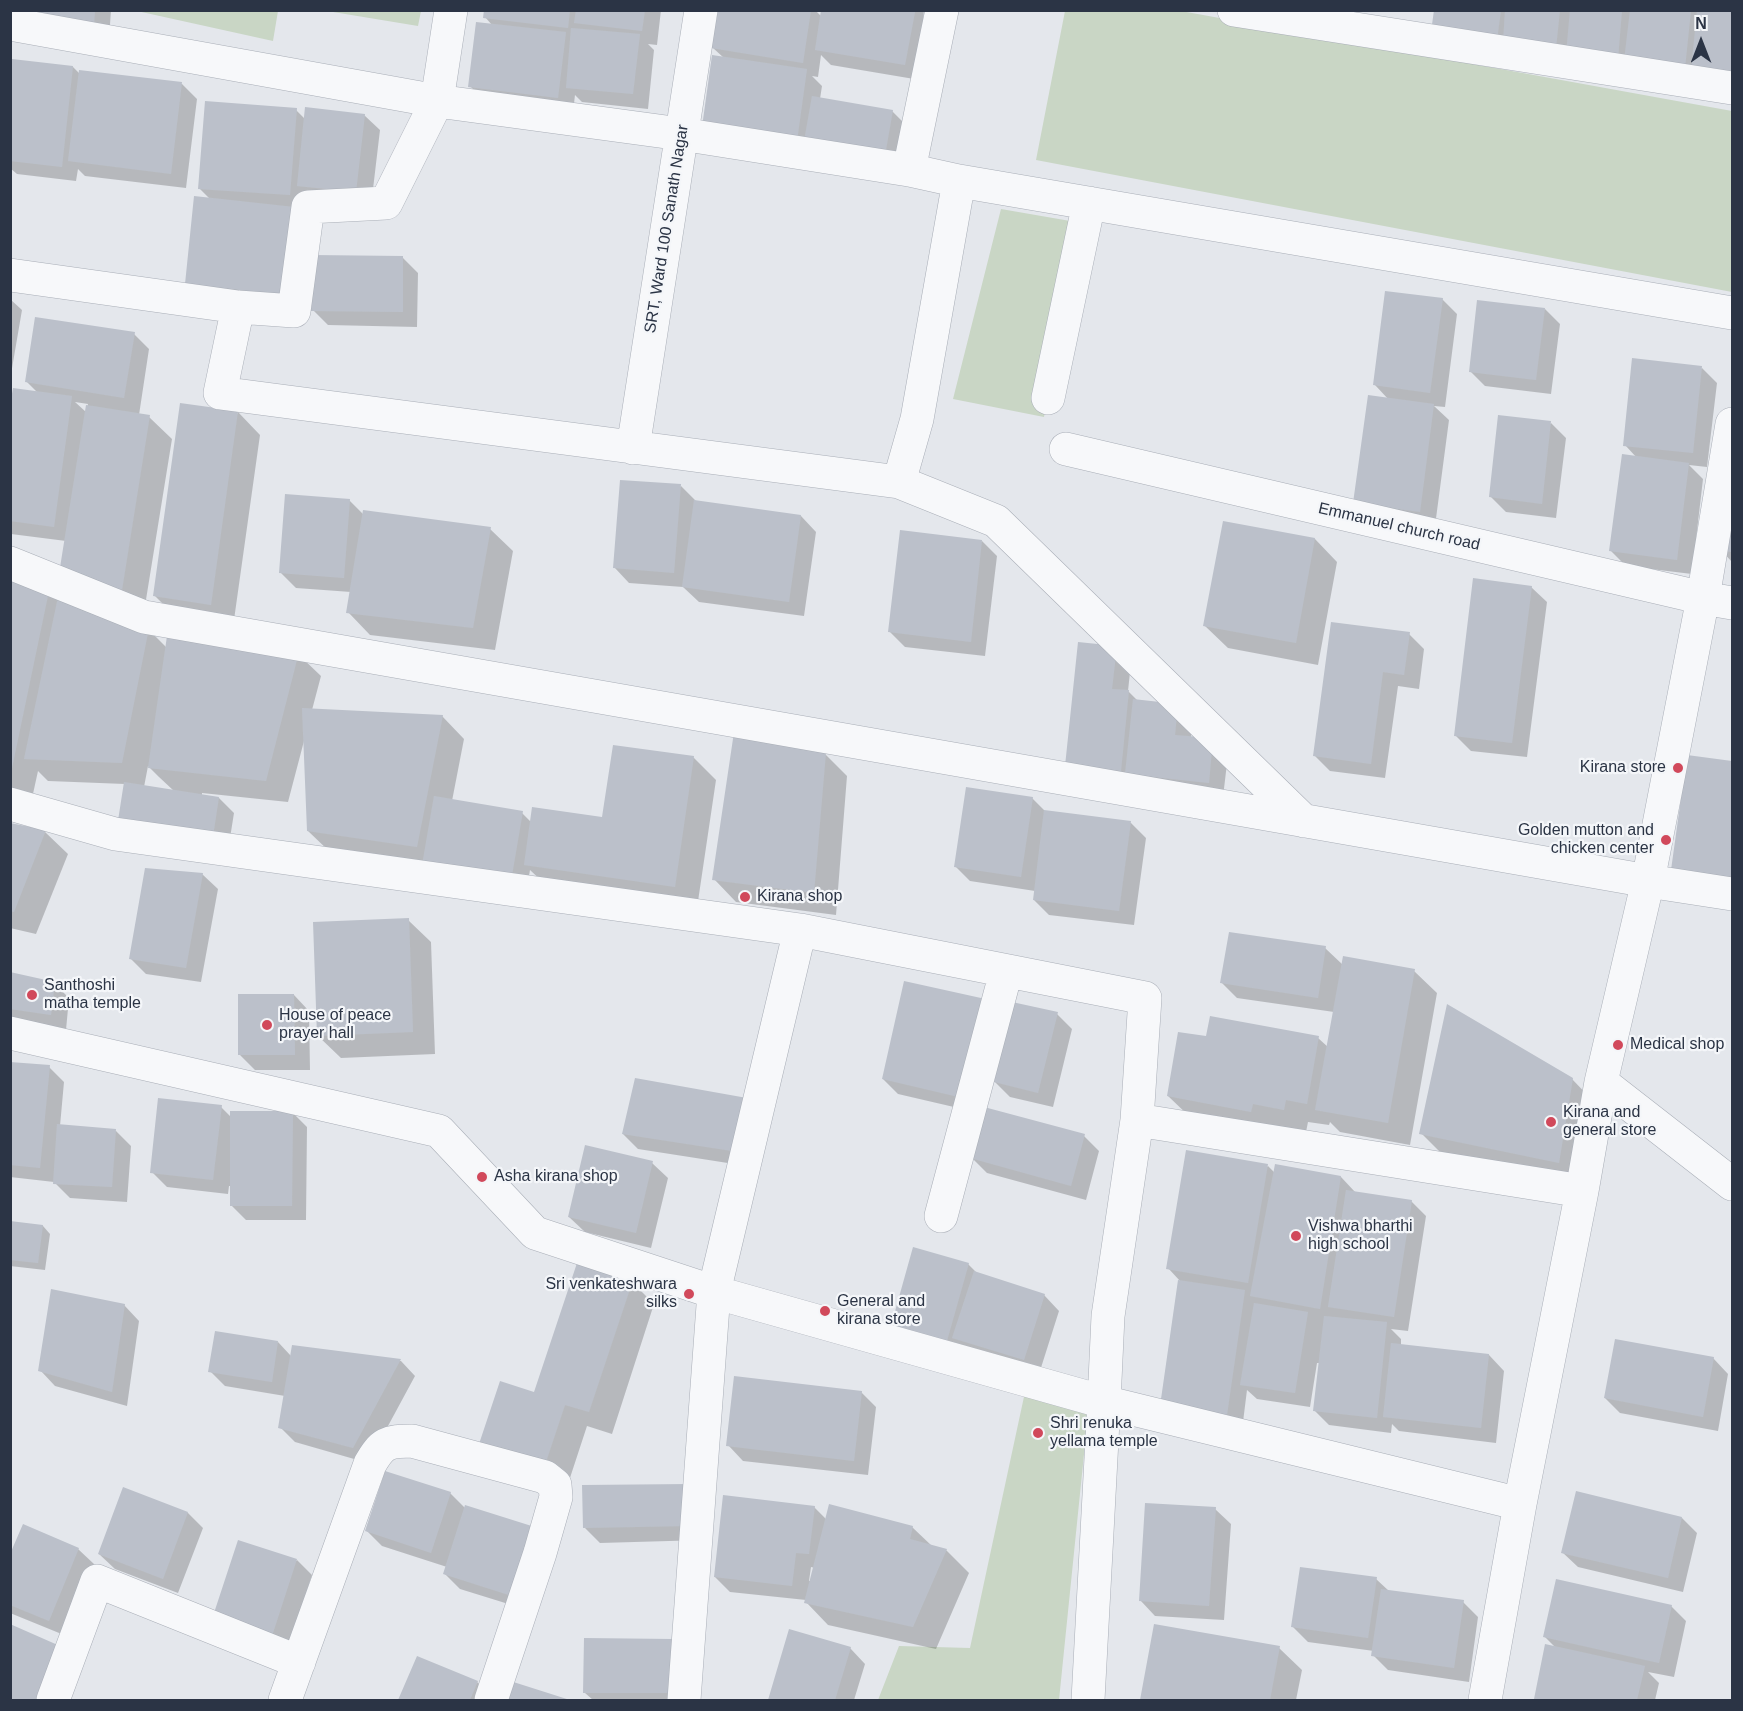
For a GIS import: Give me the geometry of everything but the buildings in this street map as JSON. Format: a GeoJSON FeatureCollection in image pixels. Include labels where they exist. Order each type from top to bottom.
{"type":"FeatureCollection","features":[{"type":"Feature","properties":{"kind":"street"},"geometry":{"type":"LineString","coordinates":[[11,279],[238,307],[294,311],[308,207],[386,203],[437,101],[451,10]]}},
{"type":"Feature","properties":{"kind":"street","name":"SRT, Ward 100 Sanath Nagar"},"geometry":{"type":"LineString","coordinates":[[633,447],[701,10]]}},
{"type":"Feature","properties":{"kind":"street"},"geometry":{"type":"LineString","coordinates":[[909,170],[942,10]]}},
{"type":"Feature","properties":{"kind":"street"},"geometry":{"type":"LineString","coordinates":[[1234,10],[1732,88]]}},
{"type":"Feature","properties":{"kind":"street"},"geometry":{"type":"LineString","coordinates":[[10,24],[101,24],[437,101],[681,134],[909,170],[959,181],[1732,313]]}},
{"type":"Feature","properties":{"kind":"street"},"geometry":{"type":"LineString","coordinates":[[898,482],[917,419],[959,181]]}},
{"type":"Feature","properties":{"kind":"street"},"geometry":{"type":"LineString","coordinates":[[1048,398],[1089,203]]}},
{"type":"Feature","properties":{"kind":"street"},"geometry":{"type":"LineString","coordinates":[[238,307],[220,393],[898,482],[996,521],[1304,820]]}},
{"type":"Feature","properties":{"kind":"street"},"geometry":{"type":"LineString","coordinates":[[1485,1701],[1520,1504],[1582,1191],[1600,1082],[1718,600],[1732,424]]}},
{"type":"Feature","properties":{"kind":"street","name":"Emmanuel church road"},"geometry":{"type":"LineString","coordinates":[[1066,449],[1718,600]]}},
{"type":"Feature","properties":{"kind":"street"},"geometry":{"type":"LineString","coordinates":[[10,563],[144,617],[1732,894]]}},
{"type":"Feature","properties":{"kind":"street"},"geometry":{"type":"LineString","coordinates":[[10,804],[116,834],[800,930],[1145,998],[1137,1120],[1108,1316],[1088,1701]]}},
{"type":"Feature","properties":{"kind":"street"},"geometry":{"type":"LineString","coordinates":[[684,1701],[714,1292],[800,930]]}},
{"type":"Feature","properties":{"kind":"street"},"geometry":{"type":"LineString","coordinates":[[941,1216],[1006,972]]}},
{"type":"Feature","properties":{"kind":"street"},"geometry":{"type":"LineString","coordinates":[[10,1033],[439,1131],[535,1233],[714,1292],[1104,1402],[1520,1504]]}},
{"type":"Feature","properties":{"kind":"street"},"geometry":{"type":"LineString","coordinates":[[1600,1082],[1732,1185]]}},
{"type":"Feature","properties":{"kind":"street"},"geometry":{"type":"LineString","coordinates":[[1137,1120],[1582,1191]]}},
{"type":"Feature","properties":{"kind":"street"},"geometry":{"type":"LineString","coordinates":[[285,1701],[370,1464],[378,1449],[392,1441],[412,1441],[545,1477],[555,1485],[556,1497],[543,1542],[491,1701]]}},
{"type":"Feature","properties":{"kind":"street"},"geometry":{"type":"LineString","coordinates":[[53,1701],[97,1581],[299,1662]]}},
{"type":"Feature","properties":{"kind":"green space"},"geometry":{"type":"Polygon","coordinates":[[[137,11],[278,11],[273,41],[137,11]]]}},
{"type":"Feature","properties":{"kind":"green space"},"geometry":{"type":"Polygon","coordinates":[[[327,11],[421,11],[418,26],[327,11]]]}},
{"type":"Feature","properties":{"kind":"green space"},"geometry":{"type":"Polygon","coordinates":[[[1065,11],[1181,11],[1732,111],[1732,292],[1036,160],[1065,11]]]}},
{"type":"Feature","properties":{"kind":"green space"},"geometry":{"type":"Polygon","coordinates":[[[1001,209],[1076,222],[1044,417],[953,399],[1001,209]]]}},
{"type":"Feature","properties":{"kind":"green space"},"geometry":{"type":"Polygon","coordinates":[[[1025,1392],[1089,1405],[1059,1700],[878,1700],[899,1646],[970,1648],[1025,1392]]]}},
{"type":"Feature","properties":{"kind":"place","name":"Kirana store"},"geometry":{"type":"Point","coordinates":[1678,768]}},
{"type":"Feature","properties":{"kind":"place","name":"Golden mutton and chicken center"},"geometry":{"type":"Point","coordinates":[1666,840]}},
{"type":"Feature","properties":{"kind":"place","name":"Kirana shop"},"geometry":{"type":"Point","coordinates":[745,897]}},
{"type":"Feature","properties":{"kind":"place","name":"Santhoshi matha temple"},"geometry":{"type":"Point","coordinates":[32,995]}},
{"type":"Feature","properties":{"kind":"place","name":"House of peace prayer hall"},"geometry":{"type":"Point","coordinates":[267,1025]}},
{"type":"Feature","properties":{"kind":"place","name":"Medical shop"},"geometry":{"type":"Point","coordinates":[1618,1045]}},
{"type":"Feature","properties":{"kind":"place","name":"Kirana and general store"},"geometry":{"type":"Point","coordinates":[1551,1122]}},
{"type":"Feature","properties":{"kind":"place","name":"Asha kirana shop"},"geometry":{"type":"Point","coordinates":[482,1177]}},
{"type":"Feature","properties":{"kind":"place","name":"Vishwa bharthi high school"},"geometry":{"type":"Point","coordinates":[1296,1236]}},
{"type":"Feature","properties":{"kind":"place","name":"Sri venkateshwara silks"},"geometry":{"type":"Point","coordinates":[689,1294]}},
{"type":"Feature","properties":{"kind":"place","name":"General and kirana store"},"geometry":{"type":"Point","coordinates":[825,1311]}},
{"type":"Feature","properties":{"kind":"place","name":"Shri renuka yellama temple"},"geometry":{"type":"Point","coordinates":[1038,1433]}}]}
